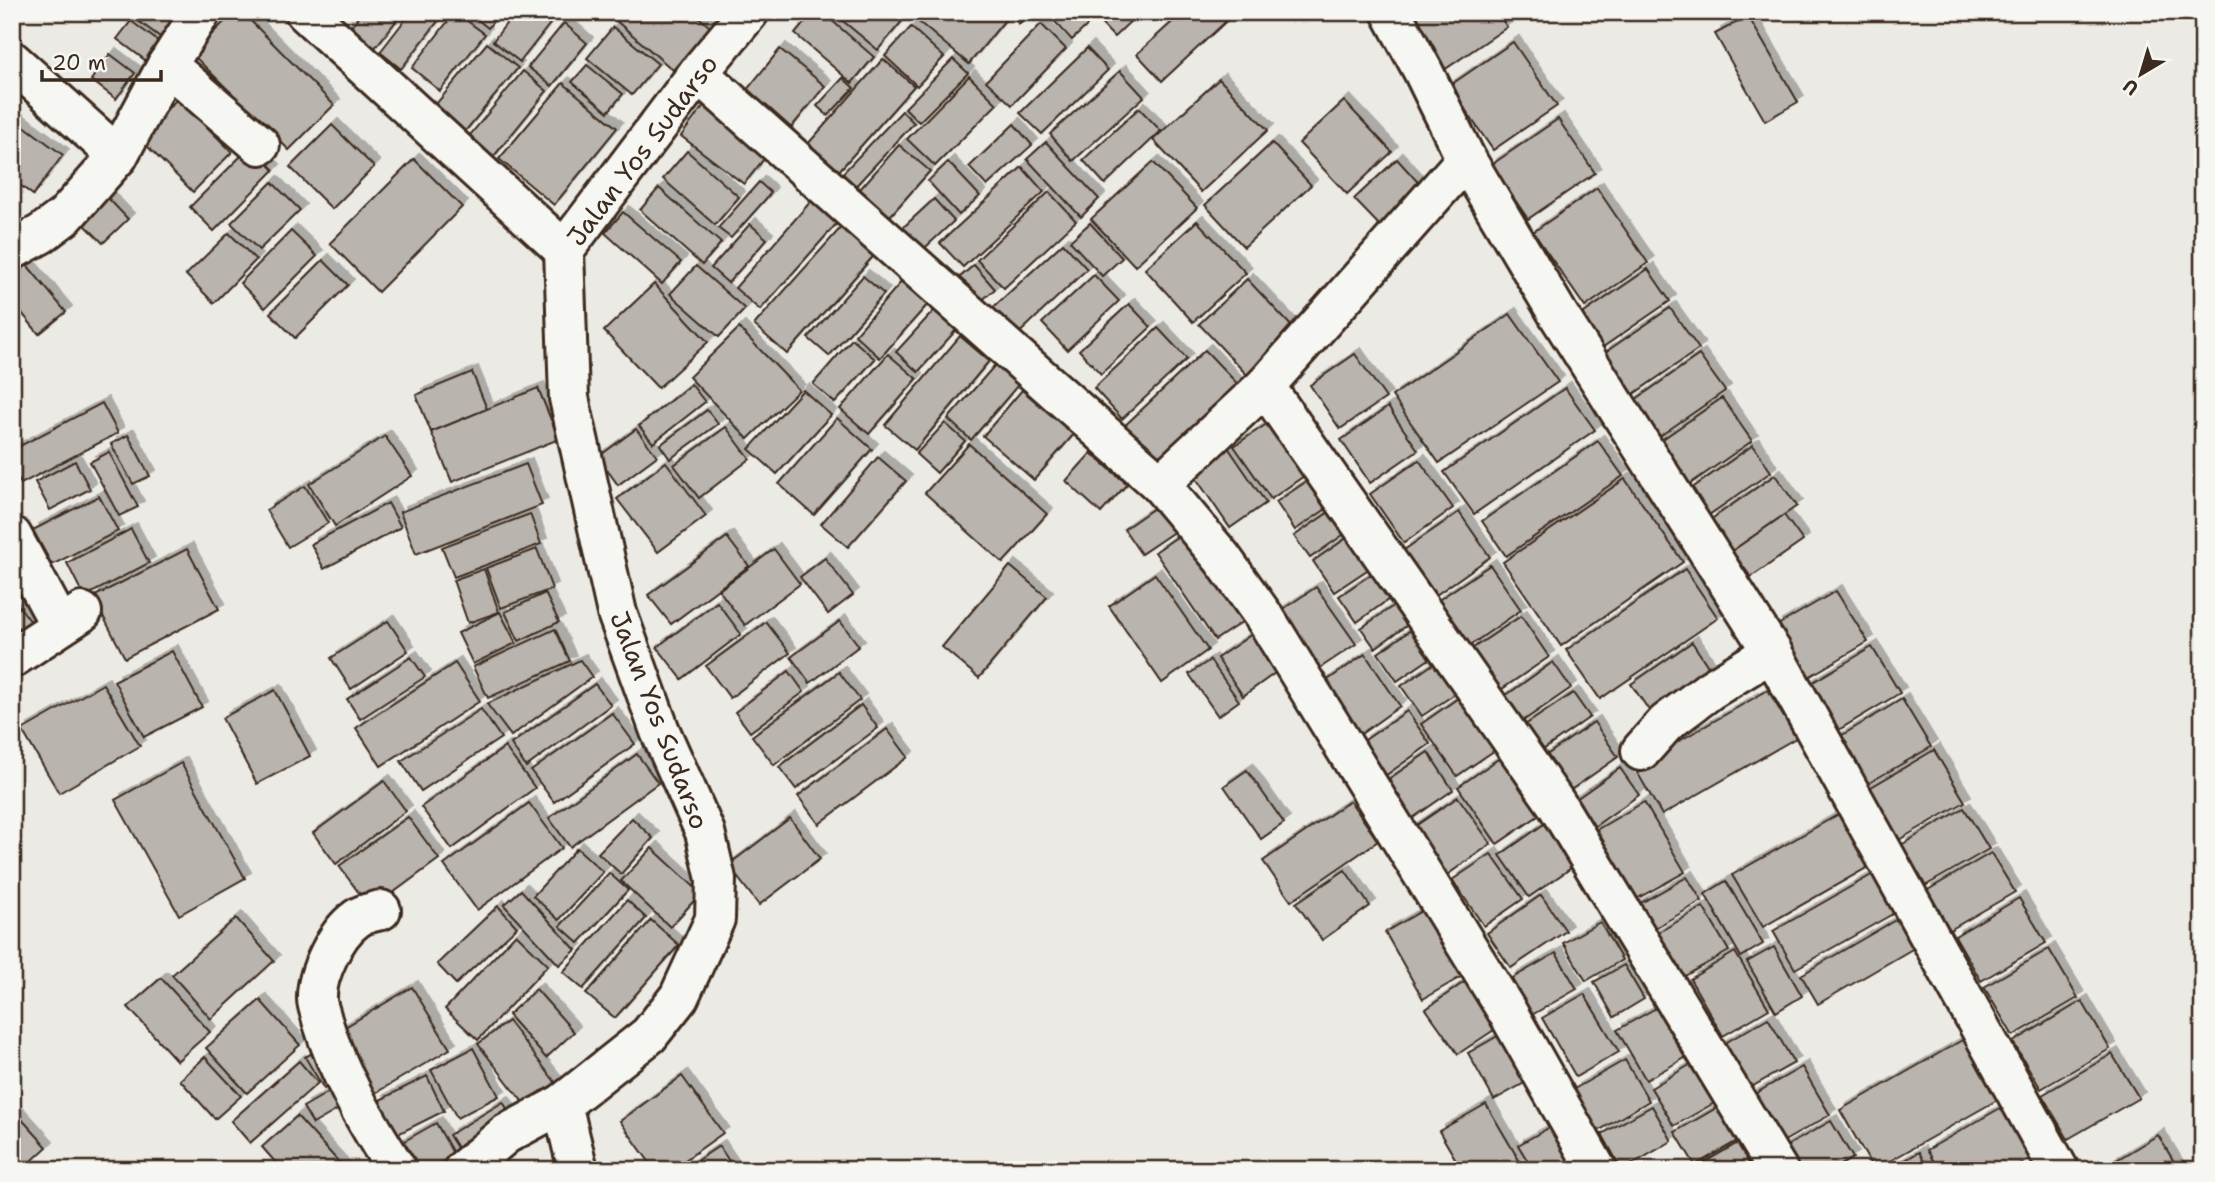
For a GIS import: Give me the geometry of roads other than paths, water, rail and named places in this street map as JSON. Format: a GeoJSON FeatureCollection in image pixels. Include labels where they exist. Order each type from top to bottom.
{"type":"FeatureCollection","features":[{"type":"Feature","properties":{"kind":"street"},"geometry":{"type":"LineString","coordinates":[[12,250],[41,234],[65,216],[118,156],[167,65],[201,12]]}},
{"type":"Feature","properties":{"kind":"street"},"geometry":{"type":"LineString","coordinates":[[305,12],[565,250]]}},
{"type":"Feature","properties":{"kind":"street","name":"Jalan Yos Sudarso"},"geometry":{"type":"LineString","coordinates":[[463,1170],[506,1133],[562,1104],[649,1035],[679,997],[715,919],[716,879],[705,832],[660,731],[617,613],[569,398],[565,250],[698,73],[749,12]]}},
{"type":"Feature","properties":{"kind":"street"},"geometry":{"type":"LineString","coordinates":[[1391,12],[1466,159],[1558,314],[1772,652],[2059,1170]]}},
{"type":"Feature","properties":{"kind":"street"},"geometry":{"type":"LineString","coordinates":[[12,61],[118,156]]}},
{"type":"Feature","properties":{"kind":"street"},"geometry":{"type":"LineString","coordinates":[[167,65],[260,145]]}},
{"type":"Feature","properties":{"kind":"street"},"geometry":{"type":"LineString","coordinates":[[698,73],[1160,484],[1222,558],[1267,621],[1508,1013],[1597,1170]]}},
{"type":"Feature","properties":{"kind":"street"},"geometry":{"type":"LineString","coordinates":[[1160,484],[1265,386],[1466,159]]}},
{"type":"Feature","properties":{"kind":"street"},"geometry":{"type":"LineString","coordinates":[[1265,386],[1557,805],[1779,1170]]}},
{"type":"Feature","properties":{"kind":"street"},"geometry":{"type":"LineString","coordinates":[[12,536],[71,618],[12,658]]}},
{"type":"Feature","properties":{"kind":"street"},"geometry":{"type":"LineString","coordinates":[[1641,751],[1666,723],[1710,690],[1772,652]]}},
{"type":"Feature","properties":{"kind":"street"},"geometry":{"type":"LineString","coordinates":[[381,910],[358,917],[343,930],[332,947],[323,971],[317,1000],[328,1040],[363,1115],[397,1170]]}},
{"type":"Feature","properties":{"kind":"street"},"geometry":{"type":"LineString","coordinates":[[562,1104],[578,1170]]}}]}
